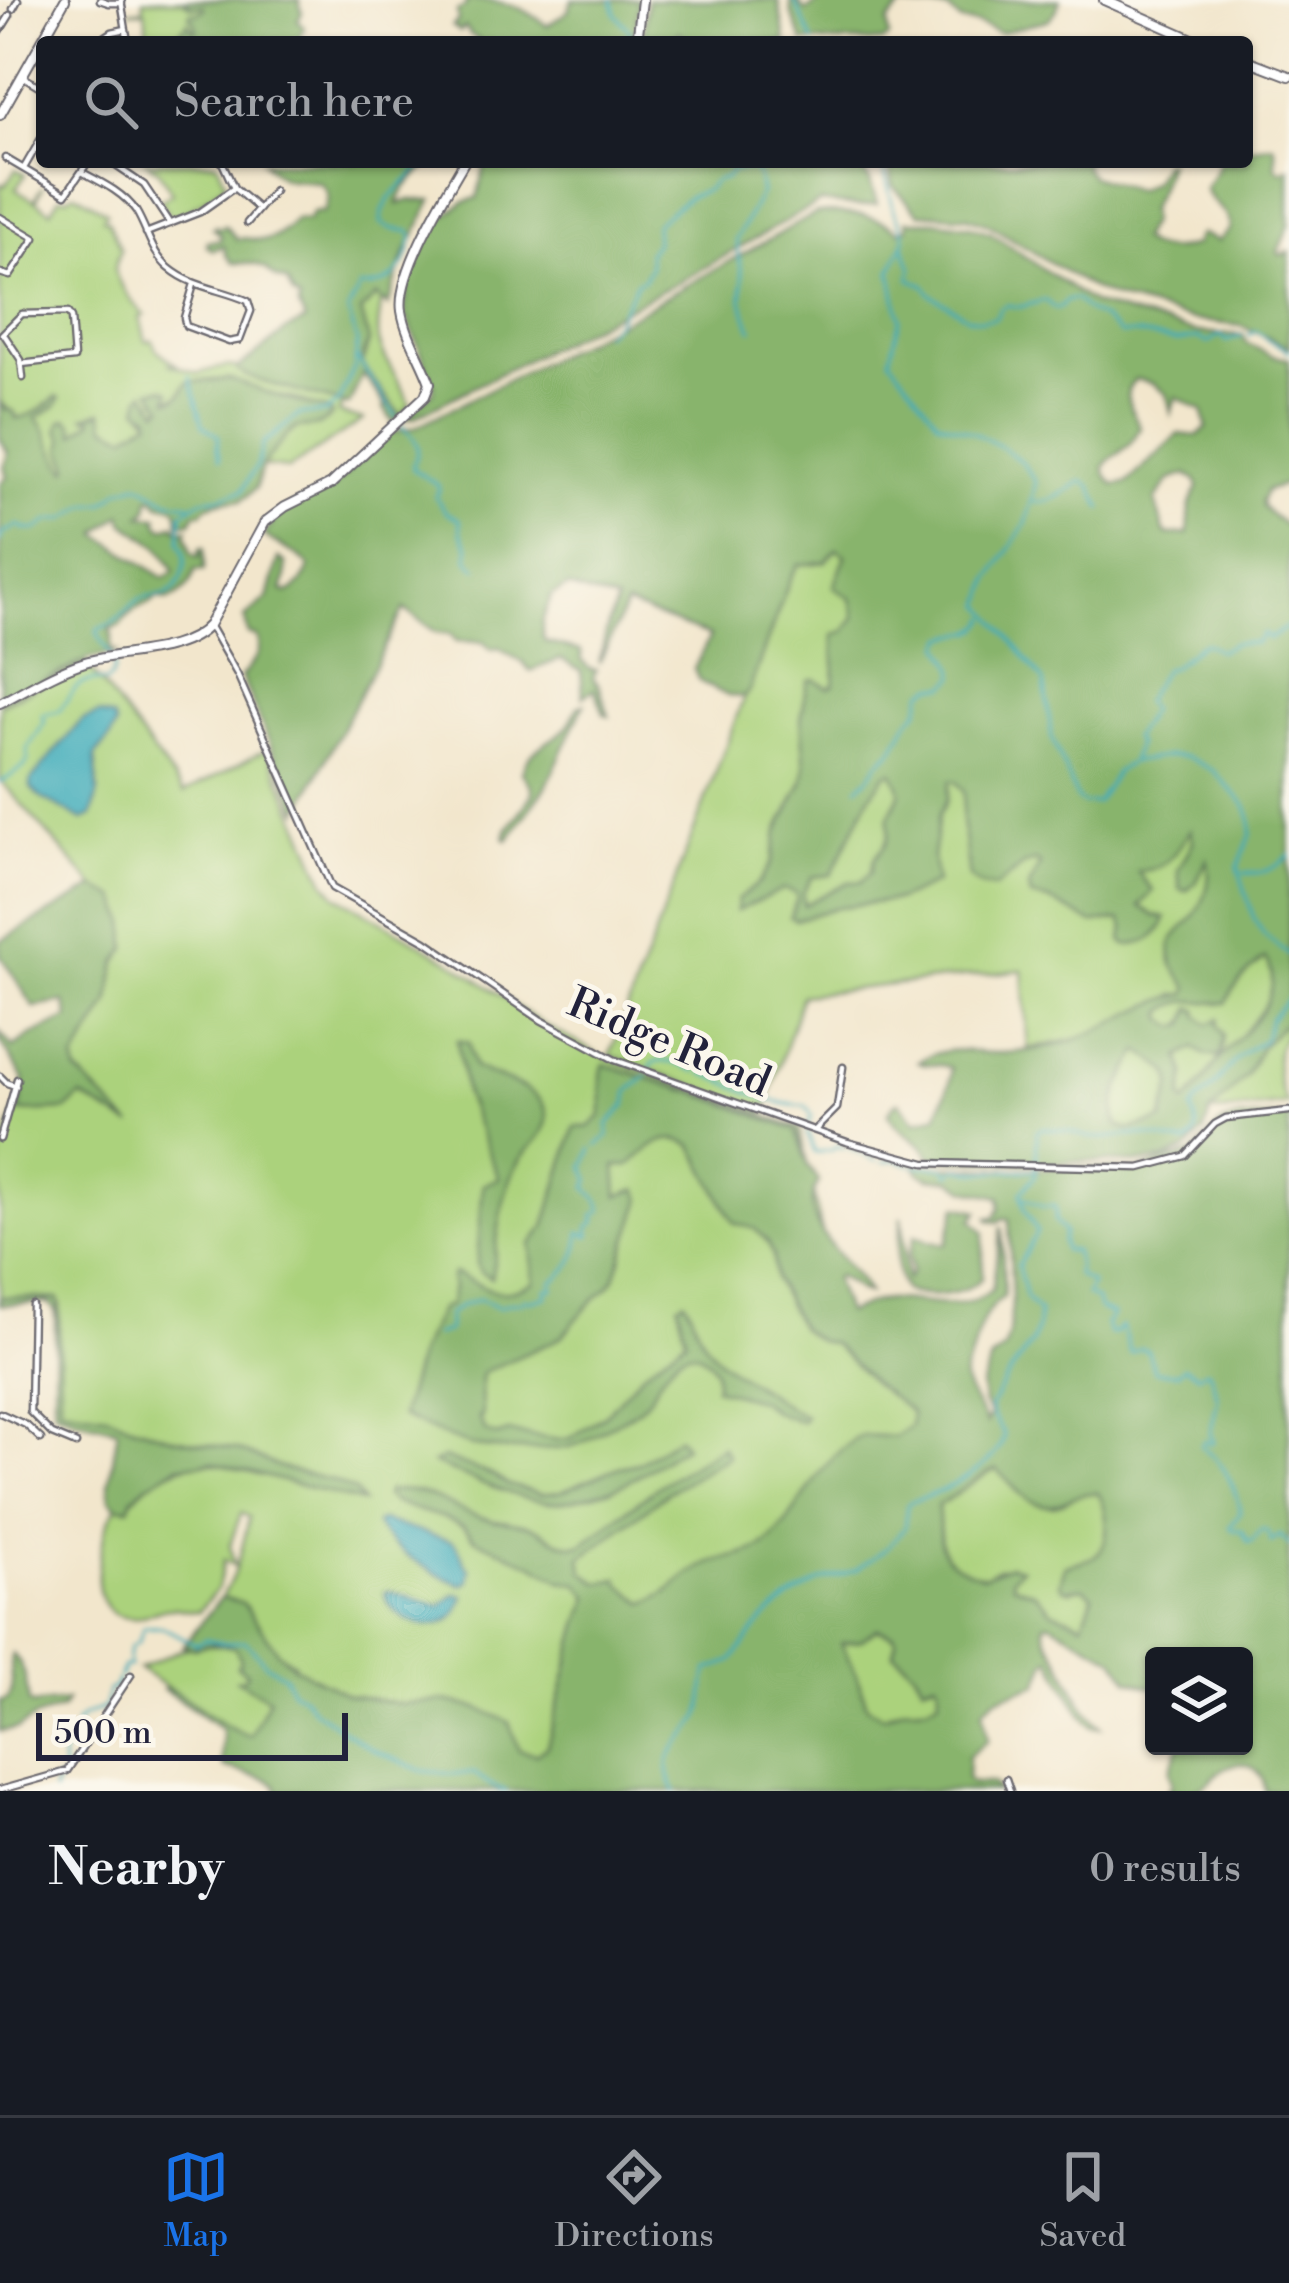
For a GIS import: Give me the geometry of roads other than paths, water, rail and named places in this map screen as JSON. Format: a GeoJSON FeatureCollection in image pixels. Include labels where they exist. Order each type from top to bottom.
{"type":"FeatureCollection","features":[{"type":"Feature","properties":{"kind":"street"},"geometry":{"type":"LineString","coordinates":[[0,31],[18,0]]}},
{"type":"Feature","properties":{"kind":"street"},"geometry":{"type":"LineString","coordinates":[[45,36],[65,0]]}},
{"type":"Feature","properties":{"kind":"street"},"geometry":{"type":"LineString","coordinates":[[100,0],[122,2],[127,36]]}},
{"type":"Feature","properties":{"kind":"street"},"geometry":{"type":"LineString","coordinates":[[638,36],[643,0]]}},
{"type":"Feature","properties":{"kind":"street"},"geometry":{"type":"LineString","coordinates":[[1105,0],[1186,36]]}},
{"type":"Feature","properties":{"kind":"street"},"geometry":{"type":"LineString","coordinates":[[106,36],[126,29]]}},
{"type":"Feature","properties":{"kind":"street"},"geometry":{"type":"LineString","coordinates":[[0,115],[36,51]]}},
{"type":"Feature","properties":{"kind":"street"},"geometry":{"type":"LineString","coordinates":[[1253,63],[1289,76]]}},
{"type":"Feature","properties":{"kind":"street"},"geometry":{"type":"LineString","coordinates":[[22,76],[36,84]]}},
{"type":"Feature","properties":{"kind":"street"},"geometry":{"type":"LineString","coordinates":[[23,169],[36,147]]}},
{"type":"Feature","properties":{"kind":"street"},"geometry":{"type":"LineString","coordinates":[[5,158],[66,194],[84,168]]}},
{"type":"Feature","properties":{"kind":"street"},"geometry":{"type":"LineString","coordinates":[[119,168],[144,184],[170,224]]}},
{"type":"Feature","properties":{"kind":"street"},"geometry":{"type":"LineString","coordinates":[[225,168],[234,188],[259,209]]}},
{"type":"Feature","properties":{"kind":"street"},"geometry":{"type":"LineString","coordinates":[[0,703],[80,664],[190,639],[208,625],[265,522],[284,506],[332,484],[428,392],[428,377],[404,319],[403,295],[423,234],[461,168]]}},
{"type":"Feature","properties":{"kind":"street"},"geometry":{"type":"LineString","coordinates":[[82,172],[127,200],[167,266],[194,284],[248,301],[251,310],[240,340],[229,343],[186,326],[194,284]]}},
{"type":"Feature","properties":{"kind":"street"},"geometry":{"type":"LineString","coordinates":[[146,233],[200,212],[234,188]]}},
{"type":"Feature","properties":{"kind":"street"},"geometry":{"type":"LineString","coordinates":[[247,223],[274,191]]}},
{"type":"Feature","properties":{"kind":"street"},"geometry":{"type":"LineString","coordinates":[[0,217],[34,238],[10,276],[0,273]]}},
{"type":"Feature","properties":{"kind":"street"},"geometry":{"type":"LineString","coordinates":[[21,364],[74,358],[68,313],[22,314],[1,333],[14,346],[23,377]]}},
{"type":"Feature","properties":{"kind":"street","name":"Ridge Road"},"geometry":{"type":"LineString","coordinates":[[208,625],[237,674],[335,891],[426,941],[541,1020],[615,1060],[915,1162],[1146,1167],[1185,1156],[1226,1118],[1289,1111]]}},
{"type":"Feature","properties":{"kind":"street"},"geometry":{"type":"LineString","coordinates":[[815,1130],[837,1108],[843,1067]]}},
{"type":"Feature","properties":{"kind":"street"},"geometry":{"type":"LineString","coordinates":[[0,1076],[7,1083],[16,1083],[0,1139]]}},
{"type":"Feature","properties":{"kind":"street"},"geometry":{"type":"LineString","coordinates":[[0,1106],[10,1109]]}},
{"type":"Feature","properties":{"kind":"street"},"geometry":{"type":"LineString","coordinates":[[32,1305],[30,1409],[57,1438],[76,1444]]}},
{"type":"Feature","properties":{"kind":"street"},"geometry":{"type":"LineString","coordinates":[[0,1413],[26,1425],[41,1439]]}},
{"type":"Feature","properties":{"kind":"street"},"geometry":{"type":"LineString","coordinates":[[26,1425],[33,1416]]}},
{"type":"Feature","properties":{"kind":"street"},"geometry":{"type":"LineString","coordinates":[[0,1790],[67,1771],[131,1675]]}},
{"type":"Feature","properties":{"kind":"street"},"geometry":{"type":"LineString","coordinates":[[1006,1779],[1010,1791]]}},
{"type":"Feature","properties":{"kind":"water"},"geometry":{"type":"Polygon","coordinates":[[[99,714],[113,718],[116,726],[95,756],[98,792],[92,816],[83,820],[40,797],[31,788],[31,780],[82,720],[99,714]]]}},
{"type":"Feature","properties":{"kind":"water"},"geometry":{"type":"Polygon","coordinates":[[[382,1521],[452,1541],[470,1569],[469,1581],[462,1585],[403,1553],[376,1525],[382,1521]]]}},
{"type":"Feature","properties":{"kind":"water"},"geometry":{"type":"Polygon","coordinates":[[[384,1592],[440,1606],[456,1594],[464,1596],[451,1619],[429,1625],[400,1615],[387,1601],[384,1592]]]}},
{"type":"Feature","properties":{"kind":"waterway"},"geometry":{"type":"LineString","coordinates":[[612,0],[629,36]]}},
{"type":"Feature","properties":{"kind":"waterway"},"geometry":{"type":"LineString","coordinates":[[794,0],[810,36]]}},
{"type":"Feature","properties":{"kind":"waterway"},"geometry":{"type":"LineString","coordinates":[[0,783],[24,767],[28,748],[45,722],[42,715],[59,711],[83,683],[107,682],[113,661],[97,630],[138,601],[167,594],[178,584],[185,562],[180,542],[182,513],[204,499],[242,491],[263,444],[300,414],[325,413],[338,402],[355,367],[357,342],[348,311],[360,287],[390,280],[402,266],[413,236],[381,223],[382,213],[419,168]]}},
{"type":"Feature","properties":{"kind":"waterway"},"geometry":{"type":"LineString","coordinates":[[604,334],[637,282],[644,279],[650,266],[648,253],[656,242],[655,224],[731,171],[755,168]]}},
{"type":"Feature","properties":{"kind":"waterway"},"geometry":{"type":"LineString","coordinates":[[884,168],[905,240],[891,271],[900,318],[890,359],[938,421],[1000,446],[1022,462],[1036,482],[1026,524],[991,578],[983,604],[1044,681],[1052,738],[1077,799],[1083,804],[1097,803],[1116,772],[1131,762],[1187,757],[1214,771],[1247,807],[1251,819],[1251,834],[1238,867],[1253,916],[1264,935],[1289,955]]}},
{"type":"Feature","properties":{"kind":"waterway"},"geometry":{"type":"LineString","coordinates":[[752,330],[742,301],[736,240],[761,193],[753,170]]}},
{"type":"Feature","properties":{"kind":"waterway"},"geometry":{"type":"LineString","coordinates":[[903,244],[912,269],[910,279],[968,317],[996,318],[1007,305],[1020,307],[1045,300],[1059,308],[1075,299],[1120,334],[1177,341],[1199,338],[1208,343],[1220,335],[1227,341],[1242,336]]}},
{"type":"Feature","properties":{"kind":"waterway"},"geometry":{"type":"LineString","coordinates":[[1249,335],[1256,331],[1289,352]]}},
{"type":"Feature","properties":{"kind":"waterway"},"geometry":{"type":"LineString","coordinates":[[357,358],[396,416]]}},
{"type":"Feature","properties":{"kind":"waterway"},"geometry":{"type":"LineString","coordinates":[[190,376],[203,425],[219,436],[220,459]]}},
{"type":"Feature","properties":{"kind":"waterway"},"geometry":{"type":"LineString","coordinates":[[401,425],[417,444],[415,460]]}},
{"type":"Feature","properties":{"kind":"waterway"},"geometry":{"type":"LineString","coordinates":[[413,463],[413,469],[438,485],[435,496],[446,512],[460,520],[468,559],[478,569]]}},
{"type":"Feature","properties":{"kind":"waterway"},"geometry":{"type":"LineString","coordinates":[[1035,502],[1054,499],[1082,481],[1091,486],[1102,508]]}},
{"type":"Feature","properties":{"kind":"waterway"},"geometry":{"type":"LineString","coordinates":[[0,541],[2,534],[19,525],[36,530],[139,484],[169,501],[190,504]]}},
{"type":"Feature","properties":{"kind":"waterway"},"geometry":{"type":"LineString","coordinates":[[858,787],[893,750],[919,710],[923,692],[946,686],[956,676],[942,645],[945,638],[974,631],[988,618]]}},
{"type":"Feature","properties":{"kind":"waterway"},"geometry":{"type":"LineString","coordinates":[[1132,759],[1137,744],[1133,738],[1150,710],[1144,701],[1164,669],[1200,644],[1219,651],[1234,643],[1256,643],[1263,634],[1269,639],[1289,626]]}},
{"type":"Feature","properties":{"kind":"waterway"},"geometry":{"type":"LineString","coordinates":[[1244,873],[1269,870],[1289,855]]}},
{"type":"Feature","properties":{"kind":"waterway"},"geometry":{"type":"LineString","coordinates":[[676,1791],[670,1758],[700,1716],[708,1670],[732,1661],[763,1620],[790,1598],[820,1581],[856,1570],[888,1547],[904,1528],[910,1502],[966,1477],[1000,1446],[1004,1434],[990,1407],[1032,1343],[1038,1325],[1039,1312],[1026,1298],[1018,1266],[1037,1232],[1021,1193],[1036,1175],[1037,1131],[1043,1128],[1100,1138],[1143,1135],[1187,1143],[1196,1132],[1192,1110],[1196,1103],[1241,1056],[1263,1041],[1270,1019],[1289,998]]}},
{"type":"Feature","properties":{"kind":"waterway"},"geometry":{"type":"LineString","coordinates":[[650,1068],[659,1061],[697,1071]]}},
{"type":"Feature","properties":{"kind":"waterway"},"geometry":{"type":"LineString","coordinates":[[703,1073],[766,1099],[806,1106],[812,1116],[808,1125]]}},
{"type":"Feature","properties":{"kind":"waterway"},"geometry":{"type":"LineString","coordinates":[[597,1146],[627,1104],[629,1091],[647,1076]]}},
{"type":"Feature","properties":{"kind":"waterway"},"geometry":{"type":"LineString","coordinates":[[807,1132],[815,1153],[845,1148]]}},
{"type":"Feature","properties":{"kind":"waterway"},"geometry":{"type":"LineString","coordinates":[[435,1335],[448,1331],[448,1315],[462,1305],[479,1299],[499,1307],[547,1296],[546,1289],[553,1289],[552,1282],[573,1261],[580,1232],[590,1236],[594,1215],[602,1211],[587,1188],[590,1180],[584,1166],[592,1149]]}},
{"type":"Feature","properties":{"kind":"waterway"},"geometry":{"type":"LineString","coordinates":[[850,1149],[877,1161]]}},
{"type":"Feature","properties":{"kind":"waterway"},"geometry":{"type":"LineString","coordinates":[[884,1162],[896,1159],[910,1165]]}},
{"type":"Feature","properties":{"kind":"waterway"},"geometry":{"type":"LineString","coordinates":[[915,1166],[944,1167],[950,1174],[958,1168],[1036,1170]]}},
{"type":"Feature","properties":{"kind":"waterway"},"geometry":{"type":"LineString","coordinates":[[1023,1197],[1044,1207],[1054,1206],[1055,1222],[1064,1232],[1064,1250],[1074,1251],[1077,1275],[1091,1283],[1087,1295],[1097,1300],[1099,1309],[1113,1315],[1106,1324],[1109,1333],[1115,1334],[1122,1326],[1130,1353],[1141,1348],[1148,1351],[1154,1371],[1177,1373],[1185,1367],[1198,1375],[1206,1370],[1210,1373],[1218,1398],[1210,1434],[1214,1442],[1205,1441],[1201,1446],[1220,1464],[1235,1491],[1240,1513],[1230,1527],[1242,1530],[1248,1542],[1262,1529],[1271,1542],[1280,1535],[1289,1545]]}},
{"type":"Feature","properties":{"kind":"waterway"},"geometry":{"type":"LineString","coordinates":[[120,1676],[123,1667],[130,1666],[130,1647],[138,1643],[144,1627],[162,1627],[196,1644],[206,1639],[245,1641],[314,1710],[373,1750],[421,1770],[474,1773],[506,1791]]}},
{"type":"Feature","properties":{"kind":"waterway"},"geometry":{"type":"LineString","coordinates":[[63,1770],[62,1755],[75,1738],[76,1723],[105,1707],[108,1690],[118,1680]]}},
{"type":"Feature","properties":{"kind":"waterway"},"geometry":{"type":"LineString","coordinates":[[53,1791],[59,1778]]}}]}
